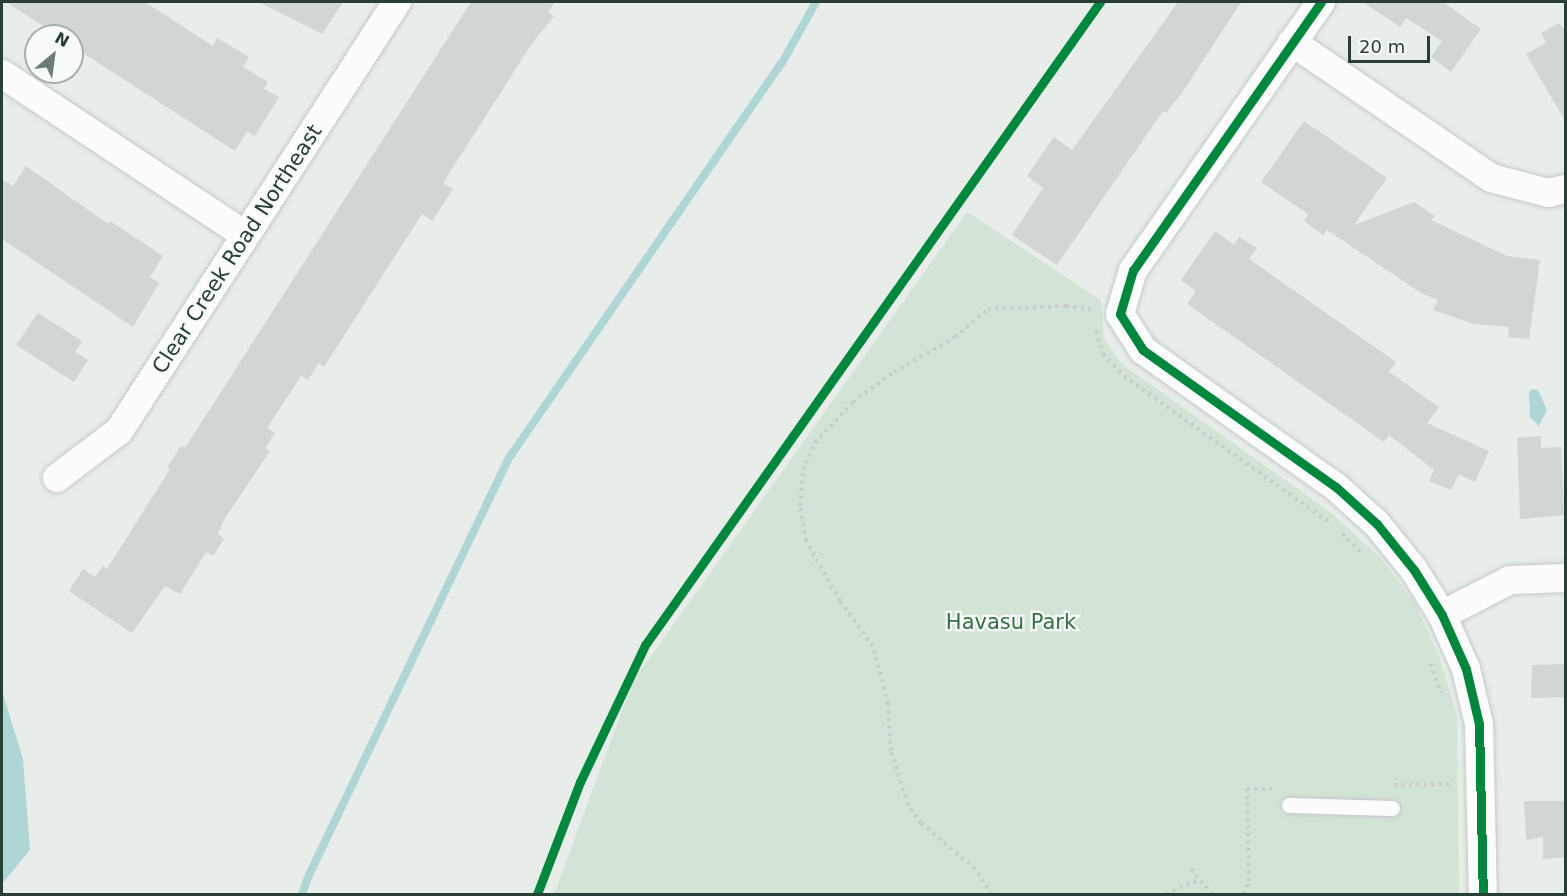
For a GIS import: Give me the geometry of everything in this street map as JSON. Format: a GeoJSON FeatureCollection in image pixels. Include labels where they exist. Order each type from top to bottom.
{"type":"FeatureCollection","features":[{"type":"Feature","properties":{"kind":"street","name":"Clear Creek Road Northeast"},"geometry":{"type":"LineString","coordinates":[[57,478],[119,431],[397,2]]}},
{"type":"Feature","properties":{"kind":"street"},"geometry":{"type":"LineString","coordinates":[[1321,2],[1133,270],[1120,314],[1143,350],[1336,487],[1377,524],[1414,570],[1442,615],[1466,669],[1479,724],[1483,894]]}},
{"type":"Feature","properties":{"kind":"street"},"geometry":{"type":"LineString","coordinates":[[1292,42],[1491,178],[1548,193],[1566,189]]}},
{"type":"Feature","properties":{"kind":"street"},"geometry":{"type":"LineString","coordinates":[[2,74],[245,235]]}},
{"type":"Feature","properties":{"kind":"street"},"geometry":{"type":"LineString","coordinates":[[1442,615],[1510,580],[1566,578]]}},
{"type":"Feature","properties":{"kind":"lane"},"geometry":{"type":"LineString","coordinates":[[1289,805],[1392,808]]}},
{"type":"Feature","properties":{"kind":"path"},"geometry":{"type":"LineString","coordinates":[[993,894],[975,869],[921,823],[908,805],[891,751],[888,704],[873,646],[832,588],[806,541],[800,506],[803,470],[815,443],[853,402],[894,372],[955,337],[988,309],[1084,306],[1092,307],[1092,314]]}},
{"type":"Feature","properties":{"kind":"path"},"geometry":{"type":"LineString","coordinates":[[1095,327],[1103,354],[1124,376],[1308,505],[1368,559]]}},
{"type":"Feature","properties":{"kind":"path"},"geometry":{"type":"LineString","coordinates":[[1426,653],[1443,702]]}},
{"type":"Feature","properties":{"kind":"path"},"geometry":{"type":"LineString","coordinates":[[1454,777],[1454,794]]}},
{"type":"Feature","properties":{"kind":"path"},"geometry":{"type":"LineString","coordinates":[[1191,869],[1212,894]]}},
{"type":"Feature","properties":{"kind":"path"},"geometry":{"type":"LineString","coordinates":[[1166,894],[1199,879]]}},
{"type":"Feature","properties":{"kind":"green space","name":"Havasu Park"},"geometry":{"type":"Polygon","coordinates":[[[967,212],[1101,300],[1104,339],[1122,364],[1329,511],[1380,557],[1416,605],[1441,662],[1457,716],[1459,894],[554,894],[633,681],[967,212]]]}},
{"type":"Feature","properties":{"kind":"water"},"geometry":{"type":"Polygon","coordinates":[[[1533,389],[1538,390],[1547,410],[1539,426],[1530,417],[1529,392],[1533,389]]]}},
{"type":"Feature","properties":{"kind":"water"},"geometry":{"type":"Polygon","coordinates":[[[2,691],[23,759],[30,850],[2,884],[2,691]]]}},
{"type":"Feature","properties":{"kind":"building"},"geometry":{"type":"Polygon","coordinates":[[[6,2],[145,2],[213,46],[217,38],[249,57],[243,67],[268,82],[264,89],[279,97],[255,136],[247,131],[235,151],[84,54],[84,24],[40,24],[6,2]]]}},
{"type":"Feature","properties":{"kind":"building"},"geometry":{"type":"Polygon","coordinates":[[[259,2],[343,2],[322,34],[259,2]]]}},
{"type":"Feature","properties":{"kind":"building"},"geometry":{"type":"Polygon","coordinates":[[[471,2],[555,2],[548,12],[554,16],[531,45],[443,183],[453,189],[432,221],[422,214],[324,367],[319,363],[308,380],[301,376],[267,428],[275,433],[265,448],[270,451],[225,518],[218,534],[224,539],[213,556],[206,552],[180,594],[165,586],[132,633],[69,591],[83,569],[95,577],[103,566],[107,569],[170,469],[167,467],[181,446],[185,448],[471,2]]]}},
{"type":"Feature","properties":{"kind":"building"},"geometry":{"type":"Polygon","coordinates":[[[1178,2],[1241,2],[1182,93],[1166,113],[1163,111],[1057,265],[1012,235],[1043,188],[1027,176],[1054,137],[1072,150],[1178,2]]]}},
{"type":"Feature","properties":{"kind":"building"},"geometry":{"type":"Polygon","coordinates":[[[1363,2],[1443,2],[1481,29],[1451,72],[1431,57],[1442,41],[1406,18],[1400,27],[1363,2]]]}},
{"type":"Feature","properties":{"kind":"building"},"geometry":{"type":"Polygon","coordinates":[[[1559,23],[1566,32],[1566,122],[1526,54],[1546,43],[1541,33],[1559,23]]]}},
{"type":"Feature","properties":{"kind":"building"},"geometry":{"type":"Polygon","coordinates":[[[1304,121],[1387,178],[1354,225],[1414,202],[1435,216],[1431,220],[1507,256],[1540,260],[1529,339],[1508,337],[1509,327],[1474,324],[1433,310],[1438,300],[1421,293],[1327,230],[1323,235],[1304,221],[1308,214],[1261,182],[1304,121]]]}},
{"type":"Feature","properties":{"kind":"building"},"geometry":{"type":"Polygon","coordinates":[[[26,166],[108,224],[110,221],[163,256],[150,277],[159,283],[133,327],[2,239],[2,180],[13,186],[26,166]]]}},
{"type":"Feature","properties":{"kind":"building"},"geometry":{"type":"Polygon","coordinates":[[[1215,231],[1234,245],[1239,237],[1257,248],[1249,259],[1396,362],[1389,372],[1439,407],[1427,423],[1489,451],[1475,482],[1459,474],[1451,490],[1429,481],[1434,470],[1389,435],[1384,442],[1187,304],[1196,291],[1181,280],[1215,231]]]}},
{"type":"Feature","properties":{"kind":"building"},"geometry":{"type":"Polygon","coordinates":[[[38,313],[82,341],[75,352],[88,360],[74,382],[16,345],[38,313]]]}},
{"type":"Feature","properties":{"kind":"building"},"geometry":{"type":"Polygon","coordinates":[[[1541,436],[1541,448],[1561,447],[1564,515],[1520,519],[1517,438],[1541,436]]]}},
{"type":"Feature","properties":{"kind":"building"},"geometry":{"type":"Polygon","coordinates":[[[1566,664],[1566,697],[1531,698],[1532,665],[1566,664]]]}},
{"type":"Feature","properties":{"kind":"building"},"geometry":{"type":"Polygon","coordinates":[[[1524,801],[1566,801],[1566,857],[1543,859],[1543,837],[1526,840],[1524,801]]]}},
{"type":"Feature","properties":{"kind":"waterway"},"geometry":{"type":"LineString","coordinates":[[302,894],[309,875],[509,458],[782,63],[816,2]]}},
{"type":"Feature","properties":{"kind":"cycle path"},"geometry":{"type":"LineString","coordinates":[[537,894],[580,782],[645,645],[1100,2]]}},
{"type":"Feature","properties":{"kind":"cycle path"},"geometry":{"type":"LineString","coordinates":[[1321,2],[1133,270],[1120,314],[1143,350],[1336,487],[1377,524],[1414,570],[1442,615],[1466,669],[1479,724],[1483,894]]}}]}
